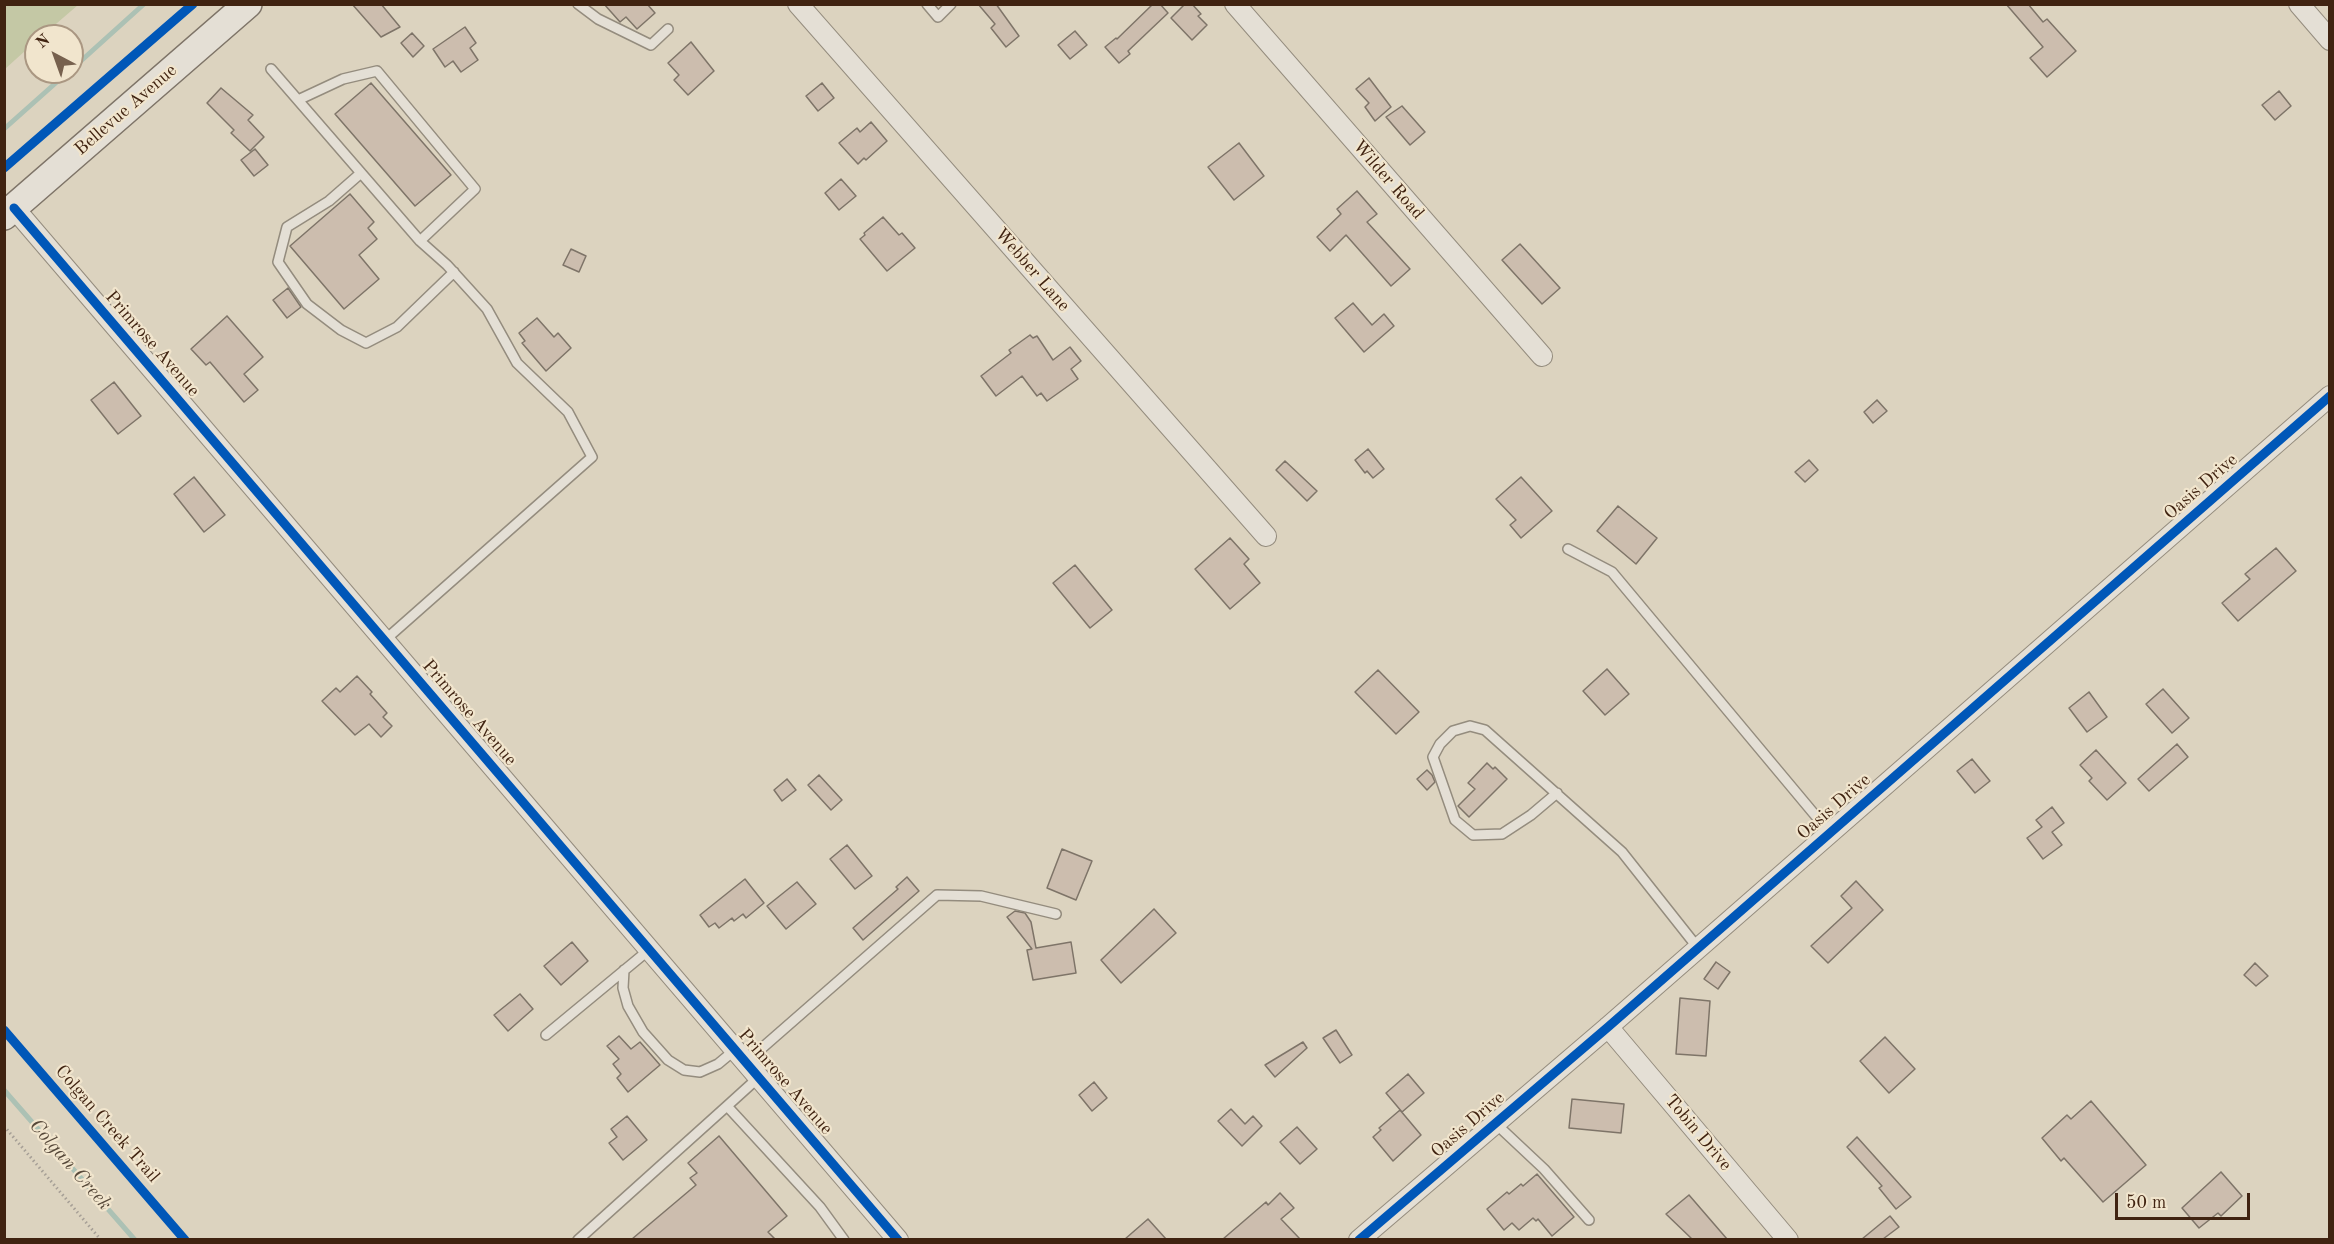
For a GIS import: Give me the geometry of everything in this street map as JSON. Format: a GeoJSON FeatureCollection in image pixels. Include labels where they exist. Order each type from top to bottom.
{"type":"FeatureCollection","features":[{"type":"Feature","properties":{"kind":"street","name":"Bellevue Avenue"},"geometry":{"type":"LineString","coordinates":[[9,212],[248,4]]}},
{"type":"Feature","properties":{"kind":"street","name":"Webber Lane"},"geometry":{"type":"LineString","coordinates":[[798,4],[1266,536]]}},
{"type":"Feature","properties":{"kind":"street","name":"Wilder Road"},"geometry":{"type":"LineString","coordinates":[[1235,4],[1542,356]]}},
{"type":"Feature","properties":{"kind":"street"},"geometry":{"type":"LineString","coordinates":[[2299,4],[2326,29]]}},
{"type":"Feature","properties":{"kind":"street","name":"Primrose Avenue"},"geometry":{"type":"LineString","coordinates":[[9,212],[385,640],[898,1239]]}},
{"type":"Feature","properties":{"kind":"street","name":"Oasis Drive"},"geometry":{"type":"LineString","coordinates":[[1359,1239],[1608,1027],[2330,396]]}},
{"type":"Feature","properties":{"kind":"street","name":"Tobin Drive"},"geometry":{"type":"LineString","coordinates":[[1608,1027],[1788,1239]]}},
{"type":"Feature","properties":{"kind":"lane"},"geometry":{"type":"LineString","coordinates":[[578,4],[598,19],[651,45],[668,29]]}},
{"type":"Feature","properties":{"kind":"lane"},"geometry":{"type":"LineString","coordinates":[[927,4],[938,17],[951,4]]}},
{"type":"Feature","properties":{"kind":"lane"},"geometry":{"type":"LineString","coordinates":[[271,69],[420,241],[454,272],[487,309],[517,363],[568,412],[592,457],[385,640]]}},
{"type":"Feature","properties":{"kind":"lane"},"geometry":{"type":"LineString","coordinates":[[298,100],[343,79],[377,71],[475,189],[420,241]]}},
{"type":"Feature","properties":{"kind":"lane"},"geometry":{"type":"LineString","coordinates":[[361,173],[329,201],[287,227],[279,262],[307,304],[341,330],[366,343],[397,327],[454,272]]}},
{"type":"Feature","properties":{"kind":"lane"},"geometry":{"type":"LineString","coordinates":[[1568,549],[1611,572],[1830,832]]}},
{"type":"Feature","properties":{"kind":"lane"},"geometry":{"type":"LineString","coordinates":[[1557,793],[1531,815],[1502,834],[1473,835],[1455,820],[1433,757],[1440,744],[1453,731],[1470,726],[1485,730],[1557,793],[1622,852],[1698,948]]}},
{"type":"Feature","properties":{"kind":"lane"},"geometry":{"type":"LineString","coordinates":[[578,1239],[727,1106],[747,1063],[937,895],[981,896],[1056,914]]}},
{"type":"Feature","properties":{"kind":"lane"},"geometry":{"type":"LineString","coordinates":[[546,1035],[650,949]]}},
{"type":"Feature","properties":{"kind":"lane"},"geometry":{"type":"LineString","coordinates":[[624,970],[623,988],[628,1006],[643,1032],[668,1060],[684,1070],[700,1072],[718,1064],[747,1063]]}},
{"type":"Feature","properties":{"kind":"lane"},"geometry":{"type":"LineString","coordinates":[[727,1106],[820,1207],[844,1239]]}},
{"type":"Feature","properties":{"kind":"lane"},"geometry":{"type":"LineString","coordinates":[[1496,1123],[1544,1169],[1589,1220]]}},
{"type":"Feature","properties":{"kind":"path"},"geometry":{"type":"LineString","coordinates":[[4,1126],[101,1239]]}},
{"type":"Feature","properties":{"kind":"green space"},"geometry":{"type":"Polygon","coordinates":[[[5,4],[78,4],[56,24],[24,24],[24,52],[5,69],[5,4]]]}},
{"type":"Feature","properties":{"kind":"building"},"geometry":{"type":"Polygon","coordinates":[[[352,4],[381,4],[400,27],[381,37],[352,4]]]}},
{"type":"Feature","properties":{"kind":"building"},"geometry":{"type":"Polygon","coordinates":[[[604,4],[647,4],[655,13],[637,29],[626,17],[620,22],[604,4]]]}},
{"type":"Feature","properties":{"kind":"building"},"geometry":{"type":"Polygon","coordinates":[[[978,4],[996,4],[1019,36],[1006,47],[991,28],[995,24],[978,4]]]}},
{"type":"Feature","properties":{"kind":"building"},"geometry":{"type":"Polygon","coordinates":[[[1153,4],[1160,4],[1168,13],[1128,51],[1130,54],[1119,63],[1105,47],[1117,39],[1153,4]]]}},
{"type":"Feature","properties":{"kind":"building"},"geometry":{"type":"Polygon","coordinates":[[[1185,4],[1192,4],[1201,14],[1198,16],[1207,25],[1192,40],[1171,18],[1185,4]]]}},
{"type":"Feature","properties":{"kind":"building"},"geometry":{"type":"Polygon","coordinates":[[[2006,4],[2028,4],[2043,22],[2047,19],[2076,51],[2047,77],[2030,58],[2043,47],[2006,4]]]}},
{"type":"Feature","properties":{"kind":"building"},"geometry":{"type":"Polygon","coordinates":[[[465,27],[476,43],[470,48],[478,60],[461,72],[453,61],[445,67],[433,49],[465,27]]]}},
{"type":"Feature","properties":{"kind":"building"},"geometry":{"type":"Polygon","coordinates":[[[1075,31],[1087,45],[1070,59],[1058,45],[1075,31]]]}},
{"type":"Feature","properties":{"kind":"building"},"geometry":{"type":"Polygon","coordinates":[[[412,33],[424,46],[413,57],[401,43],[412,33]]]}},
{"type":"Feature","properties":{"kind":"building"},"geometry":{"type":"Polygon","coordinates":[[[691,42],[714,71],[688,95],[674,80],[679,75],[668,63],[691,42]]]}},
{"type":"Feature","properties":{"kind":"building"},"geometry":{"type":"Polygon","coordinates":[[[1369,78],[1391,107],[1375,121],[1365,107],[1369,103],[1356,89],[1369,78]]]}},
{"type":"Feature","properties":{"kind":"building"},"geometry":{"type":"Polygon","coordinates":[[[371,83],[451,175],[415,206],[335,114],[371,83]]]}},
{"type":"Feature","properties":{"kind":"building"},"geometry":{"type":"Polygon","coordinates":[[[822,83],[834,98],[818,111],[806,96],[822,83]]]}},
{"type":"Feature","properties":{"kind":"building"},"geometry":{"type":"Polygon","coordinates":[[[221,88],[253,115],[248,120],[264,137],[250,151],[231,133],[234,130],[207,103],[221,88]]]}},
{"type":"Feature","properties":{"kind":"building"},"geometry":{"type":"Polygon","coordinates":[[[2279,91],[2291,106],[2275,120],[2262,105],[2279,91]]]}},
{"type":"Feature","properties":{"kind":"building"},"geometry":{"type":"Polygon","coordinates":[[[1402,106],[1425,132],[1410,145],[1386,117],[1402,106]]]}},
{"type":"Feature","properties":{"kind":"building"},"geometry":{"type":"Polygon","coordinates":[[[871,122],[887,141],[866,160],[864,158],[858,164],[839,143],[857,128],[860,132],[871,122]]]}},
{"type":"Feature","properties":{"kind":"building"},"geometry":{"type":"Polygon","coordinates":[[[1239,143],[1264,176],[1234,200],[1208,167],[1239,143]]]}},
{"type":"Feature","properties":{"kind":"building"},"geometry":{"type":"Polygon","coordinates":[[[255,149],[268,165],[254,176],[241,160],[255,149]]]}},
{"type":"Feature","properties":{"kind":"building"},"geometry":{"type":"Polygon","coordinates":[[[841,179],[856,196],[839,210],[825,193],[841,179]]]}},
{"type":"Feature","properties":{"kind":"building"},"geometry":{"type":"Polygon","coordinates":[[[1357,191],[1377,214],[1367,222],[1410,269],[1391,286],[1346,235],[1330,251],[1317,237],[1341,214],[1337,209],[1357,191]]]}},
{"type":"Feature","properties":{"kind":"building"},"geometry":{"type":"Polygon","coordinates":[[[350,194],[374,222],[368,228],[377,239],[359,255],[379,279],[344,309],[290,246],[350,194]]]}},
{"type":"Feature","properties":{"kind":"building"},"geometry":{"type":"Polygon","coordinates":[[[883,217],[915,248],[887,271],[860,239],[883,217]]]}},
{"type":"Feature","properties":{"kind":"building"},"geometry":{"type":"Polygon","coordinates":[[[1520,244],[1560,288],[1542,304],[1502,260],[1520,244]]]}},
{"type":"Feature","properties":{"kind":"building"},"geometry":{"type":"Polygon","coordinates":[[[571,249],[586,256],[579,272],[563,265],[571,249]]]}},
{"type":"Feature","properties":{"kind":"building"},"geometry":{"type":"Polygon","coordinates":[[[288,288],[301,307],[287,318],[273,300],[288,288]]]}},
{"type":"Feature","properties":{"kind":"building"},"geometry":{"type":"Polygon","coordinates":[[[1353,303],[1372,325],[1384,314],[1394,326],[1364,352],[1335,318],[1353,303]]]}},
{"type":"Feature","properties":{"kind":"building"},"geometry":{"type":"Polygon","coordinates":[[[227,316],[263,357],[244,374],[258,390],[244,402],[210,362],[206,365],[191,349],[227,316]]]}},
{"type":"Feature","properties":{"kind":"building"},"geometry":{"type":"Polygon","coordinates":[[[537,318],[554,337],[558,333],[571,348],[546,371],[522,343],[525,341],[519,333],[537,318]]]}},
{"type":"Feature","properties":{"kind":"building"},"geometry":{"type":"Polygon","coordinates":[[[1030,335],[1033,338],[1037,336],[1053,360],[1070,347],[1081,361],[1071,369],[1078,379],[1047,401],[1041,393],[1037,396],[1022,376],[996,396],[981,376],[1011,353],[1009,350],[1030,335]]]}},
{"type":"Feature","properties":{"kind":"building"},"geometry":{"type":"Polygon","coordinates":[[[114,382],[141,416],[118,434],[91,400],[114,382]]]}},
{"type":"Feature","properties":{"kind":"building"},"geometry":{"type":"Polygon","coordinates":[[[1877,400],[1887,411],[1873,423],[1864,412],[1877,400]]]}},
{"type":"Feature","properties":{"kind":"building"},"geometry":{"type":"Polygon","coordinates":[[[1368,449],[1384,469],[1373,478],[1367,471],[1365,473],[1355,460],[1368,449]]]}},
{"type":"Feature","properties":{"kind":"building"},"geometry":{"type":"Polygon","coordinates":[[[1809,460],[1818,470],[1805,482],[1795,472],[1809,460]]]}},
{"type":"Feature","properties":{"kind":"building"},"geometry":{"type":"Polygon","coordinates":[[[1285,461],[1317,491],[1307,501],[1276,470],[1285,461]]]}},
{"type":"Feature","properties":{"kind":"building"},"geometry":{"type":"Polygon","coordinates":[[[194,477],[225,515],[204,532],[174,494],[194,477]]]}},
{"type":"Feature","properties":{"kind":"building"},"geometry":{"type":"Polygon","coordinates":[[[1521,477],[1552,511],[1521,538],[1510,525],[1516,520],[1496,499],[1521,477]]]}},
{"type":"Feature","properties":{"kind":"building"},"geometry":{"type":"Polygon","coordinates":[[[1618,506],[1657,538],[1636,564],[1597,531],[1618,506]]]}},
{"type":"Feature","properties":{"kind":"building"},"geometry":{"type":"Polygon","coordinates":[[[1230,538],[1249,559],[1244,564],[1260,583],[1230,609],[1195,569],[1230,538]]]}},
{"type":"Feature","properties":{"kind":"building"},"geometry":{"type":"Polygon","coordinates":[[[2276,548],[2296,571],[2238,621],[2222,603],[2250,579],[2245,574],[2276,548]]]}},
{"type":"Feature","properties":{"kind":"building"},"geometry":{"type":"Polygon","coordinates":[[[1075,565],[1112,610],[1090,628],[1053,583],[1075,565]]]}},
{"type":"Feature","properties":{"kind":"building"},"geometry":{"type":"Polygon","coordinates":[[[1607,669],[1629,694],[1605,715],[1583,691],[1607,669]]]}},
{"type":"Feature","properties":{"kind":"building"},"geometry":{"type":"Polygon","coordinates":[[[1378,670],[1419,712],[1396,734],[1355,692],[1378,670]]]}},
{"type":"Feature","properties":{"kind":"building"},"geometry":{"type":"Polygon","coordinates":[[[357,676],[387,713],[383,717],[392,726],[381,737],[369,724],[355,735],[322,701],[336,688],[340,692],[357,676]]]}},
{"type":"Feature","properties":{"kind":"building"},"geometry":{"type":"Polygon","coordinates":[[[2163,689],[2189,718],[2172,733],[2146,704],[2163,689]]]}},
{"type":"Feature","properties":{"kind":"building"},"geometry":{"type":"Polygon","coordinates":[[[2089,692],[2107,717],[2087,732],[2069,708],[2089,692]]]}},
{"type":"Feature","properties":{"kind":"building"},"geometry":{"type":"Polygon","coordinates":[[[2177,744],[2188,757],[2149,791],[2138,779],[2177,744]]]}},
{"type":"Feature","properties":{"kind":"building"},"geometry":{"type":"Polygon","coordinates":[[[2096,750],[2126,783],[2107,800],[2089,781],[2092,778],[2080,765],[2096,750]]]}},
{"type":"Feature","properties":{"kind":"building"},"geometry":{"type":"Polygon","coordinates":[[[1972,759],[1990,781],[1975,793],[1957,771],[1972,759]]]}},
{"type":"Feature","properties":{"kind":"building"},"geometry":{"type":"Polygon","coordinates":[[[1487,763],[1493,769],[1495,767],[1507,779],[1469,817],[1458,806],[1475,789],[1468,783],[1487,763]]]}},
{"type":"Feature","properties":{"kind":"building"},"geometry":{"type":"Polygon","coordinates":[[[1427,770],[1435,782],[1427,790],[1417,779],[1427,770]]]}},
{"type":"Feature","properties":{"kind":"building"},"geometry":{"type":"Polygon","coordinates":[[[819,775],[842,800],[831,810],[808,785],[819,775]]]}},
{"type":"Feature","properties":{"kind":"building"},"geometry":{"type":"Polygon","coordinates":[[[787,779],[796,790],[782,801],[774,790],[787,779]]]}},
{"type":"Feature","properties":{"kind":"building"},"geometry":{"type":"Polygon","coordinates":[[[2052,807],[2064,823],[2052,832],[2062,845],[2043,859],[2027,838],[2042,827],[2036,820],[2052,807]]]}},
{"type":"Feature","properties":{"kind":"building"},"geometry":{"type":"Polygon","coordinates":[[[847,845],[872,876],[855,889],[830,859],[847,845]]]}},
{"type":"Feature","properties":{"kind":"building"},"geometry":{"type":"Polygon","coordinates":[[[1062,849],[1092,861],[1076,900],[1047,888],[1062,849]]]}},
{"type":"Feature","properties":{"kind":"building"},"geometry":{"type":"Polygon","coordinates":[[[907,877],[919,891],[863,940],[853,928],[898,889],[896,887],[907,877]]]}},
{"type":"Feature","properties":{"kind":"building"},"geometry":{"type":"Polygon","coordinates":[[[745,879],[764,903],[746,918],[743,914],[734,921],[732,918],[719,928],[715,923],[709,927],[700,915],[745,879]]]}},
{"type":"Feature","properties":{"kind":"building"},"geometry":{"type":"Polygon","coordinates":[[[1856,881],[1883,910],[1828,963],[1811,946],[1852,908],[1841,896],[1856,881]]]}},
{"type":"Feature","properties":{"kind":"building"},"geometry":{"type":"Polygon","coordinates":[[[797,882],[816,904],[786,929],[767,906],[797,882]]]}},
{"type":"Feature","properties":{"kind":"building"},"geometry":{"type":"Polygon","coordinates":[[[1154,909],[1176,933],[1121,983],[1101,960],[1154,909]]]}},
{"type":"Feature","properties":{"kind":"building"},"geometry":{"type":"Polygon","coordinates":[[[1015,911],[1025,913],[1031,922],[1036,948],[1071,942],[1076,973],[1033,980],[1027,950],[1032,949],[1007,917],[1015,911]]]}},
{"type":"Feature","properties":{"kind":"building"},"geometry":{"type":"Polygon","coordinates":[[[572,942],[588,961],[561,985],[544,966],[572,942]]]}},
{"type":"Feature","properties":{"kind":"building"},"geometry":{"type":"Polygon","coordinates":[[[1716,962],[1730,972],[1718,989],[1704,979],[1716,962]]]}},
{"type":"Feature","properties":{"kind":"building"},"geometry":{"type":"Polygon","coordinates":[[[2255,963],[2268,976],[2256,986],[2244,975],[2255,963]]]}},
{"type":"Feature","properties":{"kind":"building"},"geometry":{"type":"Polygon","coordinates":[[[520,994],[533,1009],[508,1031],[494,1015],[520,994]]]}},
{"type":"Feature","properties":{"kind":"building"},"geometry":{"type":"Polygon","coordinates":[[[1680,998],[1710,1001],[1706,1056],[1676,1054],[1680,998]]]}},
{"type":"Feature","properties":{"kind":"building"},"geometry":{"type":"Polygon","coordinates":[[[1336,1030],[1352,1055],[1340,1063],[1323,1038],[1336,1030]]]}},
{"type":"Feature","properties":{"kind":"building"},"geometry":{"type":"Polygon","coordinates":[[[619,1036],[631,1049],[640,1042],[660,1065],[628,1092],[617,1078],[621,1074],[613,1064],[619,1059],[607,1046],[619,1036]]]}},
{"type":"Feature","properties":{"kind":"building"},"geometry":{"type":"Polygon","coordinates":[[[1885,1037],[1915,1069],[1889,1093],[1860,1061],[1885,1037]]]}},
{"type":"Feature","properties":{"kind":"building"},"geometry":{"type":"Polygon","coordinates":[[[1303,1042],[1307,1048],[1275,1077],[1265,1065],[1303,1042]]]}},
{"type":"Feature","properties":{"kind":"building"},"geometry":{"type":"Polygon","coordinates":[[[1408,1074],[1424,1093],[1402,1112],[1386,1093],[1408,1074]]]}},
{"type":"Feature","properties":{"kind":"building"},"geometry":{"type":"Polygon","coordinates":[[[1094,1082],[1107,1098],[1092,1111],[1079,1095],[1094,1082]]]}},
{"type":"Feature","properties":{"kind":"building"},"geometry":{"type":"Polygon","coordinates":[[[1572,1099],[1624,1104],[1621,1133],[1569,1128],[1572,1099]]]}},
{"type":"Feature","properties":{"kind":"building"},"geometry":{"type":"Polygon","coordinates":[[[2091,1101],[2146,1165],[2103,1202],[2064,1158],[2061,1161],[2042,1138],[2067,1115],[2071,1119],[2091,1101]]]}},
{"type":"Feature","properties":{"kind":"building"},"geometry":{"type":"Polygon","coordinates":[[[1231,1109],[1245,1124],[1253,1116],[1262,1126],[1242,1146],[1218,1121],[1231,1109]]]}},
{"type":"Feature","properties":{"kind":"building"},"geometry":{"type":"Polygon","coordinates":[[[1400,1110],[1421,1135],[1393,1161],[1373,1137],[1381,1130],[1379,1128],[1400,1110]]]}},
{"type":"Feature","properties":{"kind":"building"},"geometry":{"type":"Polygon","coordinates":[[[627,1116],[647,1140],[623,1160],[609,1143],[617,1137],[611,1129],[627,1116]]]}},
{"type":"Feature","properties":{"kind":"building"},"geometry":{"type":"Polygon","coordinates":[[[1297,1127],[1317,1149],[1300,1164],[1280,1142],[1297,1127]]]}},
{"type":"Feature","properties":{"kind":"building"},"geometry":{"type":"Polygon","coordinates":[[[719,1136],[787,1216],[768,1232],[775,1239],[632,1239],[696,1185],[690,1178],[697,1173],[688,1163],[719,1136]]]}},
{"type":"Feature","properties":{"kind":"building"},"geometry":{"type":"Polygon","coordinates":[[[1857,1137],[1911,1197],[1896,1209],[1879,1188],[1882,1186],[1847,1147],[1857,1137]]]}},
{"type":"Feature","properties":{"kind":"building"},"geometry":{"type":"Polygon","coordinates":[[[2221,1172],[2242,1196],[2221,1216],[2218,1213],[2199,1228],[2182,1208],[2221,1172]]]}},
{"type":"Feature","properties":{"kind":"building"},"geometry":{"type":"Polygon","coordinates":[[[1537,1174],[1574,1217],[1552,1236],[1538,1219],[1536,1221],[1533,1218],[1519,1230],[1512,1223],[1504,1230],[1487,1209],[1507,1192],[1509,1194],[1521,1184],[1523,1186],[1537,1174]]]}},
{"type":"Feature","properties":{"kind":"building"},"geometry":{"type":"Polygon","coordinates":[[[1280,1193],[1294,1208],[1281,1219],[1300,1239],[1223,1239],[1266,1202],[1268,1205],[1280,1193]]]}},
{"type":"Feature","properties":{"kind":"building"},"geometry":{"type":"Polygon","coordinates":[[[1689,1195],[1727,1239],[1692,1239],[1666,1214],[1689,1195]]]}},
{"type":"Feature","properties":{"kind":"building"},"geometry":{"type":"Polygon","coordinates":[[[1890,1216],[1899,1227],[1883,1239],[1862,1239],[1890,1216]]]}},
{"type":"Feature","properties":{"kind":"building"},"geometry":{"type":"Polygon","coordinates":[[[1148,1219],[1166,1239],[1125,1239],[1148,1219]]]}},
{"type":"Feature","properties":{"kind":"waterway","name":"Colgan Creek"},"geometry":{"type":"LineString","coordinates":[[84,58],[144,4]]}},
{"type":"Feature","properties":{"kind":"waterway","name":"Colgan Creek"},"geometry":{"type":"LineString","coordinates":[[4,129],[55,84]]}},
{"type":"Feature","properties":{"kind":"waterway","name":"Colgan Creek"},"geometry":{"type":"LineString","coordinates":[[4,1090],[135,1240]]}},
{"type":"Feature","properties":{"kind":"cycle path"},"geometry":{"type":"LineString","coordinates":[[4,168],[193,4]]}},
{"type":"Feature","properties":{"kind":"cycle path"},"geometry":{"type":"LineString","coordinates":[[14,208],[898,1240]]}},
{"type":"Feature","properties":{"kind":"cycle path"},"geometry":{"type":"LineString","coordinates":[[1359,1240],[1608,1027],[2330,396]]}},
{"type":"Feature","properties":{"kind":"cycle path","name":"Colgan Creek Trail"},"geometry":{"type":"LineString","coordinates":[[4,1030],[185,1240]]}}]}
